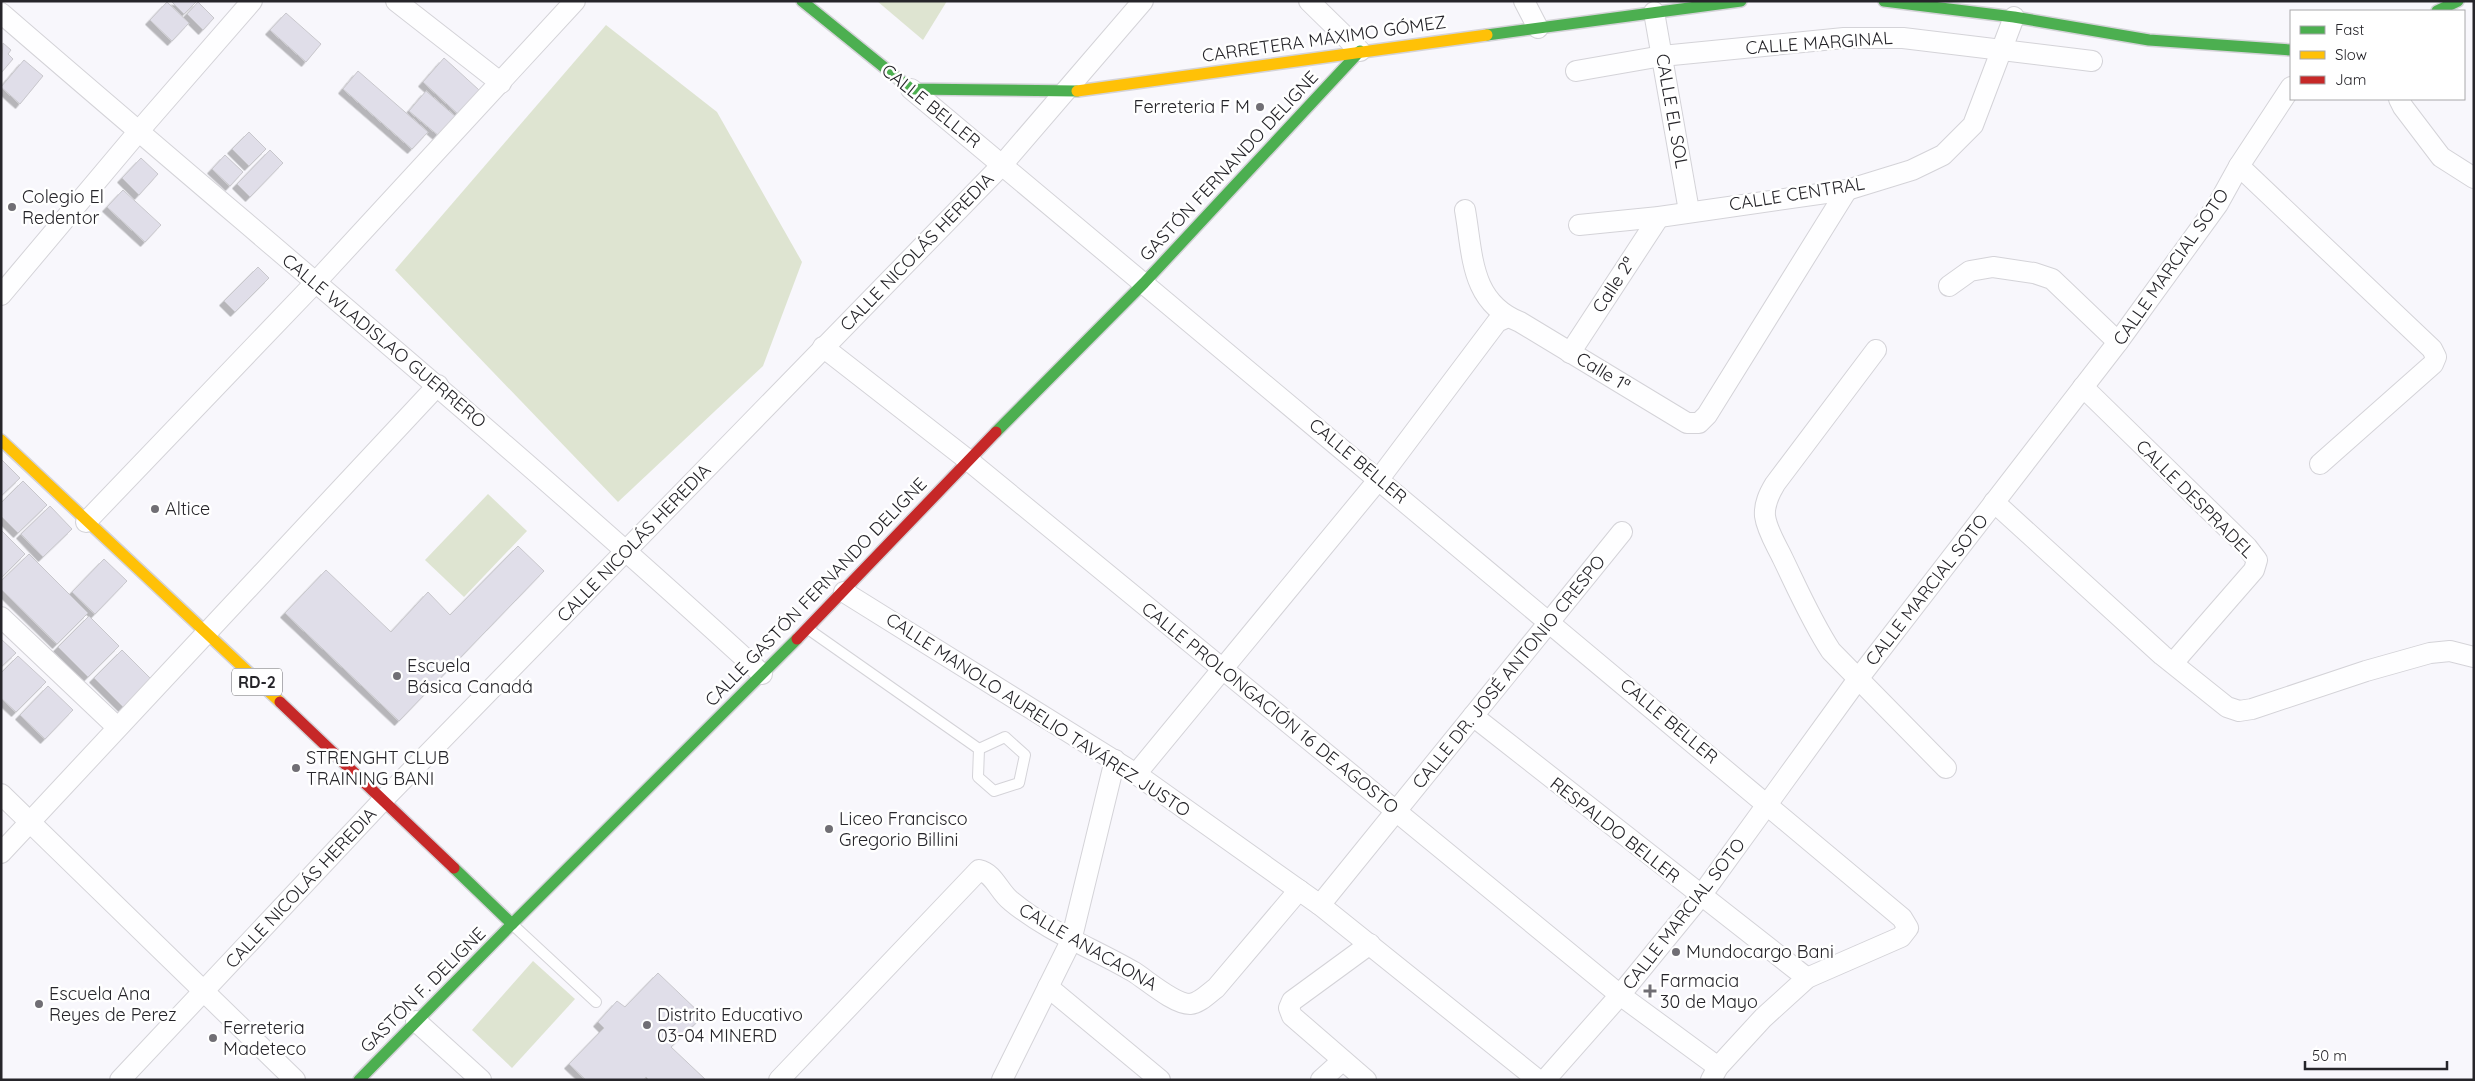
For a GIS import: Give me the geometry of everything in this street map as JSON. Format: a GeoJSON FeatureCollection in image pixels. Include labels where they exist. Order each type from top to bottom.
{"type":"FeatureCollection","features":[{"type":"Feature","properties":{"kind":"main road","name":"CALLE BELLER"},"geometry":{"type":"LineString","coordinates":[[802,1],[911,89]]}},
{"type":"Feature","properties":{"kind":"main road","name":"CARRETERA MÁXIMO GÓMEZ"},"geometry":{"type":"LineString","coordinates":[[911,89],[1066,92],[1654,12],[1679,5],[1742,1]]}},
{"type":"Feature","properties":{"kind":"main road"},"geometry":{"type":"LineString","coordinates":[[1884,1],[2014,17],[2149,40],[2290,50]]}},
{"type":"Feature","properties":{"kind":"main road"},"geometry":{"type":"LineString","coordinates":[[2439,10],[2458,1]]}},
{"type":"Feature","properties":{"kind":"main road","name":"GASTÓN FERNANDO DELIGNE"},"geometry":{"type":"LineString","coordinates":[[1144,283],[1360,51]]}},
{"type":"Feature","properties":{"kind":"main road","name":"CALLE GASTÓN FERNANDO DELIGNE"},"geometry":{"type":"LineString","coordinates":[[512,924],[844,592],[968,460],[1144,283]]}},
{"type":"Feature","properties":{"kind":"main road","name":"RD-2"},"geometry":{"type":"LineString","coordinates":[[1,440],[512,924]]}},
{"type":"Feature","properties":{"kind":"main road","name":"GASTÓN F. DELIGNE"},"geometry":{"type":"LineString","coordinates":[[359,1080],[512,924]]}},
{"type":"Feature","properties":{"kind":"street"},"geometry":{"type":"LineString","coordinates":[[1,295],[138,132],[252,1]]}},
{"type":"Feature","properties":{"kind":"street"},"geometry":{"type":"LineString","coordinates":[[396,1],[501,83]]}},
{"type":"Feature","properties":{"kind":"street"},"geometry":{"type":"LineString","coordinates":[[86,522],[314,284],[575,1]]}},
{"type":"Feature","properties":{"kind":"street","name":"CALLE NICOLÁS HEREDIA"},"geometry":{"type":"LineString","coordinates":[[120,1080],[383,800],[1002,165],[1143,1]]}},
{"type":"Feature","properties":{"kind":"street"},"geometry":{"type":"LineString","coordinates":[[1309,1],[1360,51]]}},
{"type":"Feature","properties":{"kind":"street"},"geometry":{"type":"LineString","coordinates":[[1524,1],[1538,28]]}},
{"type":"Feature","properties":{"kind":"street","name":"CALLE EL SOL"},"geometry":{"type":"LineString","coordinates":[[1654,12],[1689,211]]}},
{"type":"Feature","properties":{"kind":"street","name":"CALLE WLADISLAO GUERRERO"},"geometry":{"type":"LineString","coordinates":[[1,13],[314,284],[438,385],[627,551],[762,674]]}},
{"type":"Feature","properties":{"kind":"street","name":"CALLE CENTRAL"},"geometry":{"type":"LineString","coordinates":[[1579,225],[1658,217],[1689,211],[1847,190],[1912,170],[1943,155],[1973,125],[2014,17]]}},
{"type":"Feature","properties":{"kind":"street","name":"CALLE MARGINAL"},"geometry":{"type":"LineString","coordinates":[[1576,71],[1662,56],[1844,38],[1903,38],[2092,61]]}},
{"type":"Feature","properties":{"kind":"street","name":"CALLE BELLER"},"geometry":{"type":"LineString","coordinates":[[911,89],[1768,804],[1902,918],[1908,928],[1901,937],[1806,978]]}},
{"type":"Feature","properties":{"kind":"street","name":"CALLE MARCIAL SOTO"},"geometry":{"type":"LineString","coordinates":[[1545,1080],[1620,995],[1700,897],[1858,679],[2118,342],[2218,204],[2239,166],[2290,89]]}},
{"type":"Feature","properties":{"kind":"street"},"geometry":{"type":"LineString","coordinates":[[2400,100],[2441,157],[2474,178]]}},
{"type":"Feature","properties":{"kind":"street"},"geometry":{"type":"LineString","coordinates":[[2239,166],[2432,350],[2436,357],[2433,364],[2320,464]]}},
{"type":"Feature","properties":{"kind":"street","name":"Calle 1ª"},"geometry":{"type":"LineString","coordinates":[[1465,210],[1477,281],[1485,297],[1508,317],[1520,322],[1687,423],[1699,423],[1707,415],[1847,190]]}},
{"type":"Feature","properties":{"kind":"street","name":"Calle 2ª"},"geometry":{"type":"LineString","coordinates":[[1570,353],[1658,217]]}},
{"type":"Feature","properties":{"kind":"street"},"geometry":{"type":"LineString","coordinates":[[1949,286],[1970,271],[1993,267],[2034,273],[2052,278],[2118,342]]}},
{"type":"Feature","properties":{"kind":"street"},"geometry":{"type":"LineString","coordinates":[[1136,774],[1379,479],[1497,322],[1508,317]]}},
{"type":"Feature","properties":{"kind":"street","name":"CALLE PROLONGACIÓN 16 DE AGOSTO"},"geometry":{"type":"LineString","coordinates":[[823,348],[968,460],[1714,1073]]}},
{"type":"Feature","properties":{"kind":"street"},"geometry":{"type":"LineString","coordinates":[[1876,350],[1774,484],[1767,496],[1765,516],[1818,632],[1832,651],[1858,679],[1946,768]]}},
{"type":"Feature","properties":{"kind":"street"},"geometry":{"type":"LineString","coordinates":[[1,853],[116,727],[438,385]]}},
{"type":"Feature","properties":{"kind":"street","name":"CALLE DESPRADEL"},"geometry":{"type":"LineString","coordinates":[[2083,387],[2247,547],[2257,560],[2254,570],[2173,663]]}},
{"type":"Feature","properties":{"kind":"street"},"geometry":{"type":"LineString","coordinates":[[1994,502],[2173,663],[2227,707],[2239,711],[2252,709],[2366,671],[2430,653],[2450,651],[2474,657]]}},
{"type":"Feature","properties":{"kind":"street","name":"CALLE DR. JOSÉ ANTONIO CRESPO"},"geometry":{"type":"LineString","coordinates":[[1320,905],[1622,532]]}},
{"type":"Feature","properties":{"kind":"street","name":"CALLE MANOLO AURELIO TAVÁREZ JUSTO"},"geometry":{"type":"LineString","coordinates":[[844,592],[1136,774],[1320,905],[1538,1080]]}},
{"type":"Feature","properties":{"kind":"street"},"geometry":{"type":"LineString","coordinates":[[1,617],[116,727]]}},
{"type":"Feature","properties":{"kind":"street","name":"RESPALDO BELLER"},"geometry":{"type":"LineString","coordinates":[[1472,716],[1700,897],[1806,978]]}},
{"type":"Feature","properties":{"kind":"street"},"geometry":{"type":"LineString","coordinates":[[1002,1080],[1071,941],[1115,760]]}},
{"type":"Feature","properties":{"kind":"street"},"geometry":{"type":"LineString","coordinates":[[1,794],[295,1080]]}},
{"type":"Feature","properties":{"kind":"street","name":"CALLE ANACAONA"},"geometry":{"type":"LineString","coordinates":[[784,1078],[979,870],[986,872],[1009,900],[1071,941],[1135,973],[1182,1002],[1192,1004],[1216,988],[1299,890]]}},
{"type":"Feature","properties":{"kind":"street"},"geometry":{"type":"LineString","coordinates":[[1366,1080],[1292,1016],[1289,1008],[1292,1002],[1370,944]]}},
{"type":"Feature","properties":{"kind":"street"},"geometry":{"type":"LineString","coordinates":[[1714,1073],[1762,1018],[1806,978]]}},
{"type":"Feature","properties":{"kind":"street"},"geometry":{"type":"LineString","coordinates":[[1048,987],[1160,1080]]}},
{"type":"Feature","properties":{"kind":"street"},"geometry":{"type":"LineString","coordinates":[[416,1021],[481,1080]]}},
{"type":"Feature","properties":{"kind":"street"},"geometry":{"type":"LineString","coordinates":[[1321,1080],[1342,1061]]}},
{"type":"Feature","properties":{"kind":"lane"},"geometry":{"type":"LineString","coordinates":[[807,628],[979,748]]}},
{"type":"Feature","properties":{"kind":"lane"},"geometry":{"type":"LineString","coordinates":[[1005,737],[1026,755],[1019,783],[994,792],[978,777],[979,748],[1005,737]]}},
{"type":"Feature","properties":{"kind":"lane"},"geometry":{"type":"LineString","coordinates":[[512,924],[596,1002]]}},
{"type":"Feature","properties":{"kind":"green space"},"geometry":{"type":"Polygon","coordinates":[[[877,1],[947,1],[923,40],[877,1]]]}},
{"type":"Feature","properties":{"kind":"green space"},"geometry":{"type":"Polygon","coordinates":[[[606,25],[717,112],[802,262],[763,366],[618,502],[395,270],[606,25]]]}},
{"type":"Feature","properties":{"kind":"green space"},"geometry":{"type":"Polygon","coordinates":[[[488,494],[527,531],[464,597],[425,560],[488,494]]]}},
{"type":"Feature","properties":{"kind":"green space"},"geometry":{"type":"Polygon","coordinates":[[[533,961],[575,999],[512,1068],[472,1030],[533,961]]]}},
{"type":"Feature","properties":{"kind":"building"},"geometry":{"type":"Polygon","coordinates":[[[171,1],[196,1],[196,2],[184,14],[171,1]]]}},
{"type":"Feature","properties":{"kind":"building"},"geometry":{"type":"Polygon","coordinates":[[[167,2],[189,23],[172,41],[150,20],[167,2]]]}},
{"type":"Feature","properties":{"kind":"building"},"geometry":{"type":"Polygon","coordinates":[[[198,2],[214,18],[203,30],[187,14],[198,2]]]}},
{"type":"Feature","properties":{"kind":"building"},"geometry":{"type":"Polygon","coordinates":[[[286,13],[321,44],[306,62],[270,30],[286,13]]]}},
{"type":"Feature","properties":{"kind":"building"},"geometry":{"type":"Polygon","coordinates":[[[3,43],[11,50],[8,54],[13,59],[1,73],[3,43]]]}},
{"type":"Feature","properties":{"kind":"building"},"geometry":{"type":"Polygon","coordinates":[[[444,58],[479,90],[458,114],[423,82],[444,58]]]}},
{"type":"Feature","properties":{"kind":"building"},"geometry":{"type":"Polygon","coordinates":[[[24,60],[43,76],[20,104],[1,87],[24,60]]]}},
{"type":"Feature","properties":{"kind":"building"},"geometry":{"type":"Polygon","coordinates":[[[358,71],[428,132],[412,149],[343,89],[358,71]]]}},
{"type":"Feature","properties":{"kind":"building"},"geometry":{"type":"Polygon","coordinates":[[[426,91],[456,117],[439,136],[409,111],[426,91]]]}},
{"type":"Feature","properties":{"kind":"building"},"geometry":{"type":"Polygon","coordinates":[[[249,132],[266,149],[249,166],[232,149],[249,132]]]}},
{"type":"Feature","properties":{"kind":"building"},"geometry":{"type":"Polygon","coordinates":[[[270,150],[283,163],[250,197],[237,184],[270,150]]]}},
{"type":"Feature","properties":{"kind":"building"},"geometry":{"type":"Polygon","coordinates":[[[225,155],[243,172],[230,186],[212,169],[225,155]]]}},
{"type":"Feature","properties":{"kind":"building"},"geometry":{"type":"Polygon","coordinates":[[[141,158],[158,174],[139,195],[122,178],[141,158]]]}},
{"type":"Feature","properties":{"kind":"building"},"geometry":{"type":"Polygon","coordinates":[[[123,190],[161,225],[145,242],[107,207],[123,190]]]}},
{"type":"Feature","properties":{"kind":"building"},"geometry":{"type":"Polygon","coordinates":[[[258,267],[269,278],[235,312],[224,301],[258,267]]]}},
{"type":"Feature","properties":{"kind":"building"},"geometry":{"type":"Polygon","coordinates":[[[1,459],[20,478],[1,496],[1,459]]]}},
{"type":"Feature","properties":{"kind":"building"},"geometry":{"type":"Polygon","coordinates":[[[23,481],[47,505],[18,533],[1,516],[1,503],[23,481]]]}},
{"type":"Feature","properties":{"kind":"building"},"geometry":{"type":"Polygon","coordinates":[[[50,506],[72,529],[43,557],[21,534],[50,506]]]}},
{"type":"Feature","properties":{"kind":"building"},"geometry":{"type":"Polygon","coordinates":[[[1,530],[25,554],[1,578],[1,530]]]}},
{"type":"Feature","properties":{"kind":"building","name":"Escuela Básica Canadá"},"geometry":{"type":"Polygon","coordinates":[[[518,546],[544,571],[399,721],[285,613],[326,570],[391,632],[428,592],[450,615],[518,546]]]}},
{"type":"Feature","properties":{"kind":"building"},"geometry":{"type":"Polygon","coordinates":[[[29,554],[88,613],[57,644],[1,589],[1,581],[29,554]]]}},
{"type":"Feature","properties":{"kind":"building"},"geometry":{"type":"Polygon","coordinates":[[[104,559],[127,581],[95,614],[72,592],[104,559]]]}},
{"type":"Feature","properties":{"kind":"building"},"geometry":{"type":"Polygon","coordinates":[[[89,616],[119,646],[88,677],[58,647],[89,616]]]}},
{"type":"Feature","properties":{"kind":"building"},"geometry":{"type":"Polygon","coordinates":[[[1,639],[16,653],[1,667],[1,639]]]}},
{"type":"Feature","properties":{"kind":"building"},"geometry":{"type":"Polygon","coordinates":[[[122,650],[152,680],[124,708],[94,678],[122,650]]]}},
{"type":"Feature","properties":{"kind":"building"},"geometry":{"type":"Polygon","coordinates":[[[18,656],[46,682],[16,712],[1,698],[1,673],[18,656]]]}},
{"type":"Feature","properties":{"kind":"building"},"geometry":{"type":"Polygon","coordinates":[[[48,686],[73,710],[45,739],[20,715],[48,686]]]}},
{"type":"Feature","properties":{"kind":"building","name":"Distrito Educativo 03-04 MINERD"},"geometry":{"type":"Polygon","coordinates":[[[658,973],[703,1016],[671,1047],[706,1080],[649,1080],[646,1077],[644,1080],[586,1080],[569,1064],[604,1028],[598,1022],[617,1001],[625,1007],[658,973]]]}},
{"type":"Feature","properties":{"kind":"traffic: fast"},"geometry":{"type":"LineString","coordinates":[[802,1],[911,89],[1077,91]]}},
{"type":"Feature","properties":{"kind":"traffic: fast"},"geometry":{"type":"LineString","coordinates":[[1487,35],[1741,1]]}},
{"type":"Feature","properties":{"kind":"traffic: fast"},"geometry":{"type":"LineString","coordinates":[[1884,1],[2014,17],[2149,40],[2290,50]]}},
{"type":"Feature","properties":{"kind":"traffic: fast"},"geometry":{"type":"LineString","coordinates":[[2439,10],[2458,1]]}},
{"type":"Feature","properties":{"kind":"traffic: fast"},"geometry":{"type":"LineString","coordinates":[[996,432],[1144,283],[1360,51]]}},
{"type":"Feature","properties":{"kind":"traffic: fast"},"geometry":{"type":"LineString","coordinates":[[512,924],[797,639]]}},
{"type":"Feature","properties":{"kind":"traffic: fast"},"geometry":{"type":"LineString","coordinates":[[359,1080],[512,924],[454,868]]}},
{"type":"Feature","properties":{"kind":"traffic: slow"},"geometry":{"type":"LineString","coordinates":[[1077,91],[1487,35]]}},
{"type":"Feature","properties":{"kind":"traffic: slow"},"geometry":{"type":"LineString","coordinates":[[1,440],[280,702]]}},
{"type":"Feature","properties":{"kind":"traffic: jam"},"geometry":{"type":"LineString","coordinates":[[797,639],[996,432]]}},
{"type":"Feature","properties":{"kind":"traffic: jam"},"geometry":{"type":"LineString","coordinates":[[280,702],[454,868]]}},
{"type":"Feature","properties":{"kind":"place","name":"Ferreteria F M"},"geometry":{"type":"Point","coordinates":[1260,107]}},
{"type":"Feature","properties":{"kind":"place","name":"Colegio El Redentor"},"geometry":{"type":"Point","coordinates":[12,207]}},
{"type":"Feature","properties":{"kind":"place","name":"Altice"},"geometry":{"type":"Point","coordinates":[155,509]}},
{"type":"Feature","properties":{"kind":"place","name":"Escuela Básica Canadá"},"geometry":{"type":"Point","coordinates":[397,676]}},
{"type":"Feature","properties":{"kind":"place","name":"STRENGHT CLUB TRAINING BANI"},"geometry":{"type":"Point","coordinates":[296,768]}},
{"type":"Feature","properties":{"kind":"place","name":"Liceo Francisco Gregorio Billini"},"geometry":{"type":"Point","coordinates":[829,829]}},
{"type":"Feature","properties":{"kind":"place","name":"Mundocargo Bani"},"geometry":{"type":"Point","coordinates":[1676,952]}},
{"type":"Feature","properties":{"kind":"place","name":"Farmacia 30 de Mayo"},"geometry":{"type":"Point","coordinates":[1650,991]}},
{"type":"Feature","properties":{"kind":"place","name":"Escuela Ana Reyes de Perez"},"geometry":{"type":"Point","coordinates":[39,1004]}},
{"type":"Feature","properties":{"kind":"place","name":"Distrito Educativo 03-04 MINERD"},"geometry":{"type":"Point","coordinates":[647,1025]}},
{"type":"Feature","properties":{"kind":"place","name":"Ferreteria Madeteco"},"geometry":{"type":"Point","coordinates":[213,1038]}}]}
